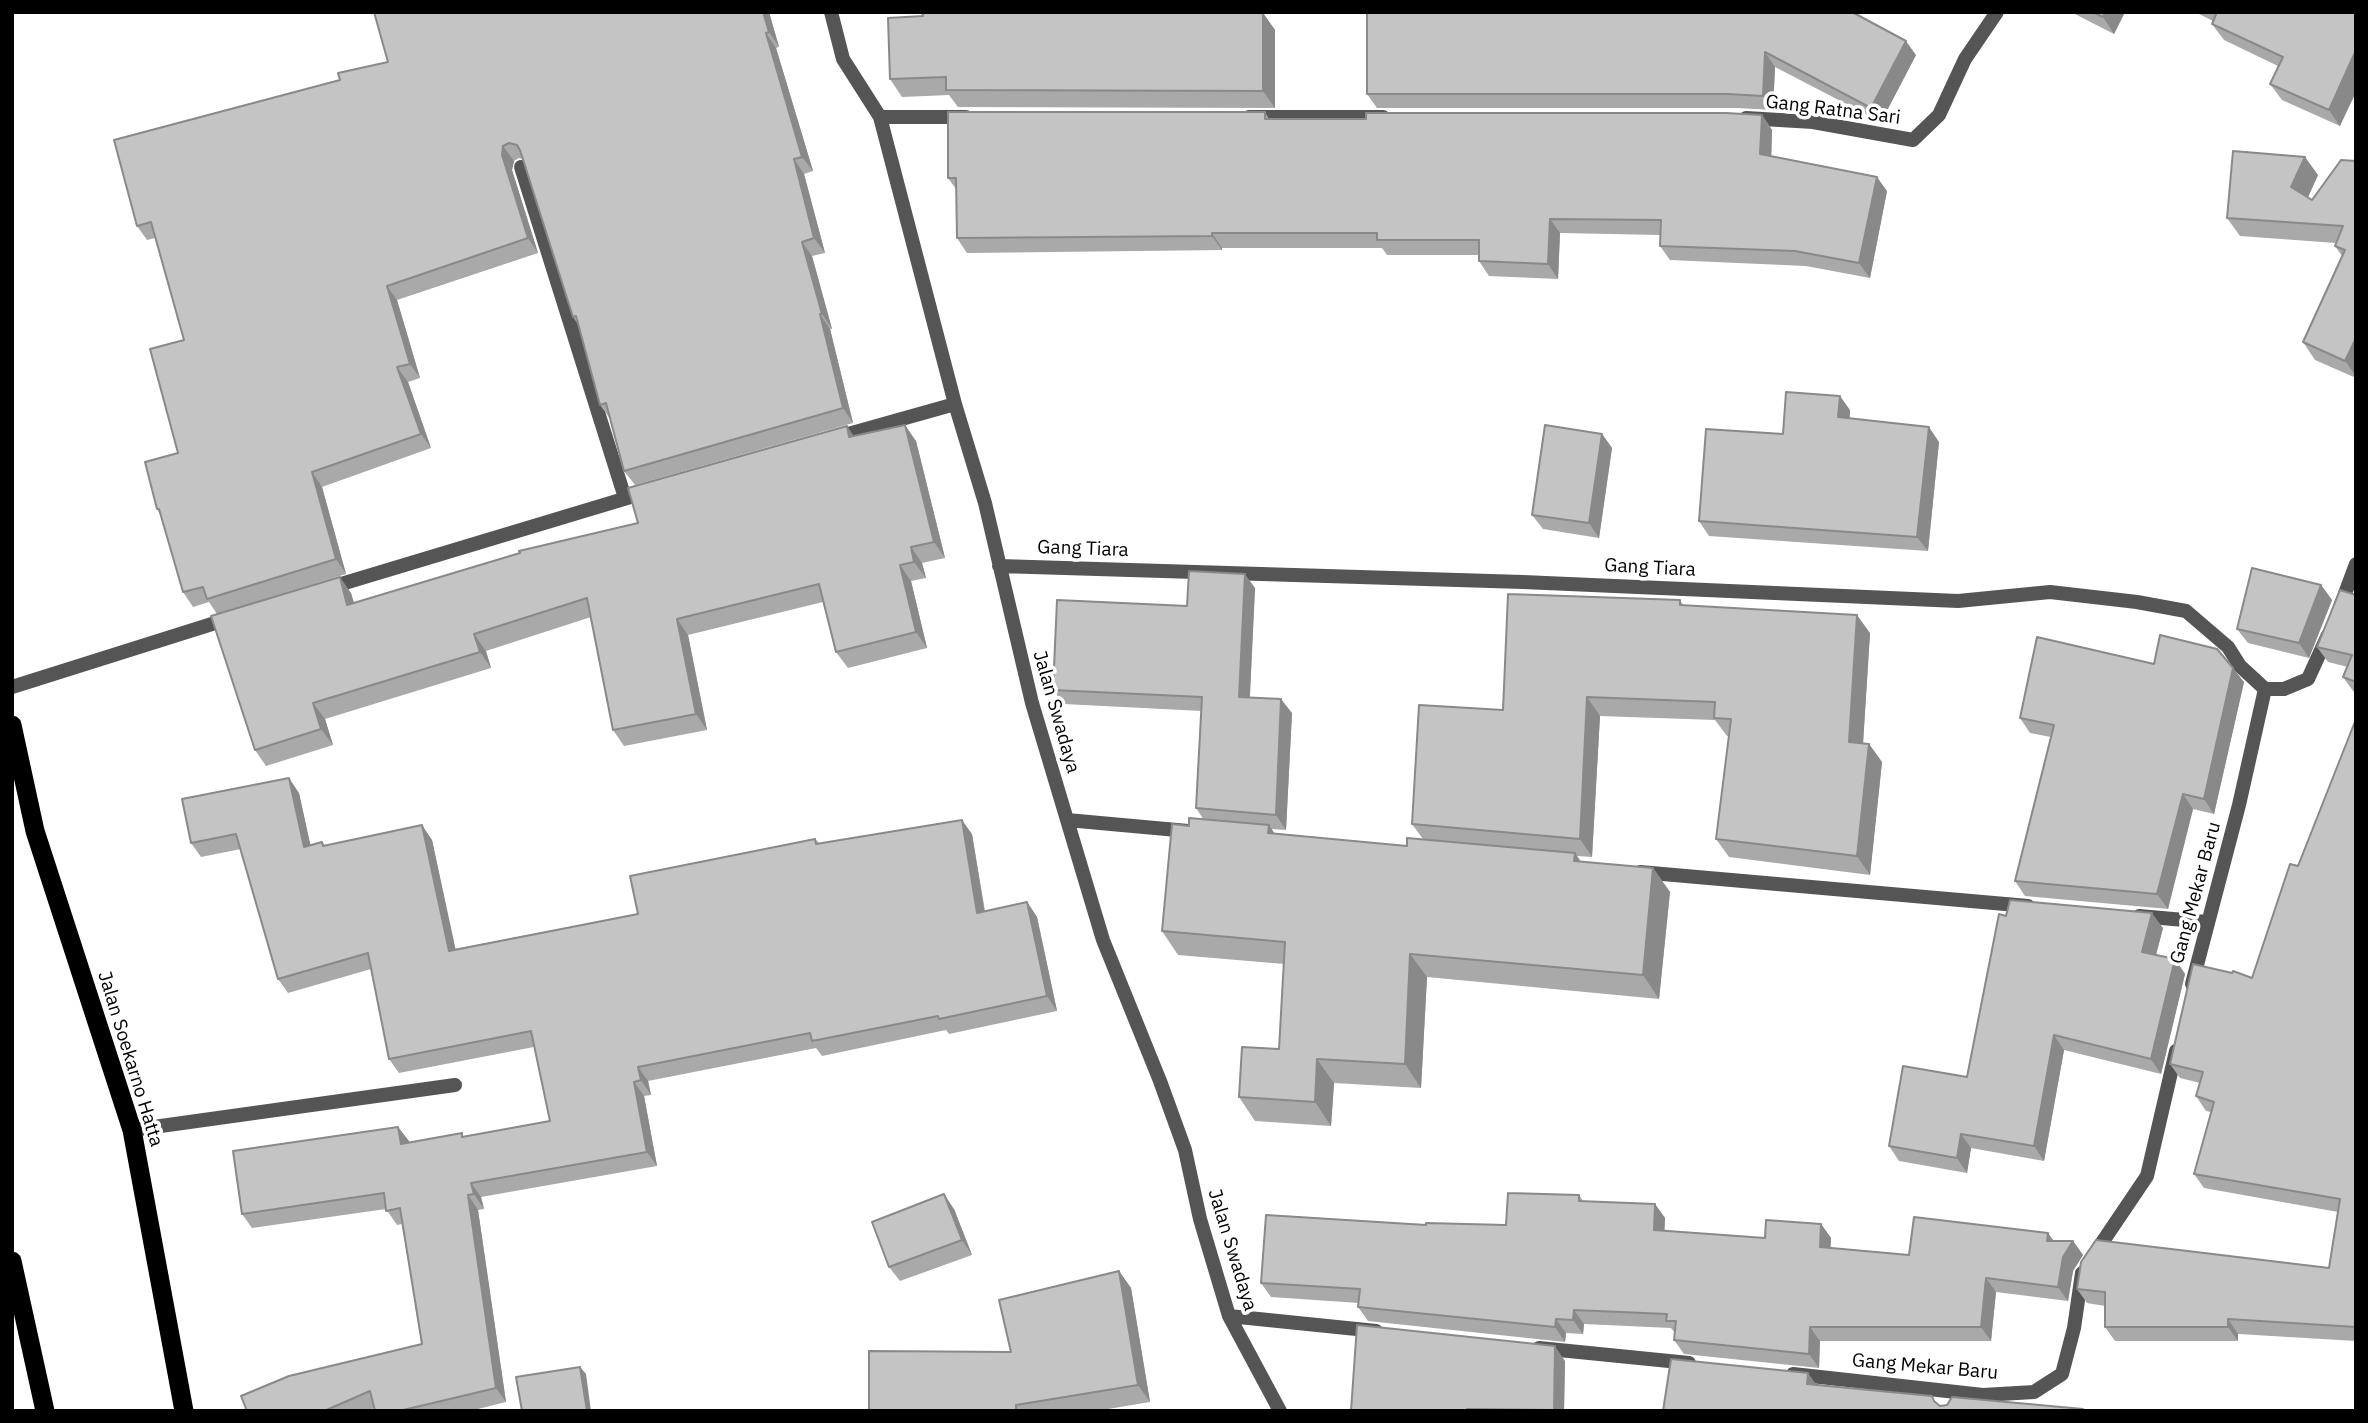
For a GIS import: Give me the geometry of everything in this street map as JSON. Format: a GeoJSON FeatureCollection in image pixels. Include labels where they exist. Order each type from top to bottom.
{"type":"FeatureCollection","features":[{"type":"Feature","properties":{"kind":"highway","name":"Jalan Soekarno Hatta"},"geometry":{"type":"LineString","coordinates":[[12,725],[35,831],[132,1129],[184,1411]]}},
{"type":"Feature","properties":{"kind":"highway"},"geometry":{"type":"LineString","coordinates":[[12,1261],[45,1411]]}},
{"type":"Feature","properties":{"kind":"street","name":"Jalan Swadaya"},"geometry":{"type":"LineString","coordinates":[[831,12],[843,59],[880,117],[955,404],[985,503],[1032,703],[1103,940],[1185,1150],[1200,1219],[1229,1316],[1280,1411]]}},
{"type":"Feature","properties":{"kind":"street","name":"Gang Ratna Sari"},"geometry":{"type":"LineString","coordinates":[[1737,118],[1813,122],[1913,140],[1939,115],[1965,59],[1997,12]]}},
{"type":"Feature","properties":{"kind":"street"},"geometry":{"type":"LineString","coordinates":[[880,117],[977,117]]}},
{"type":"Feature","properties":{"kind":"street"},"geometry":{"type":"LineString","coordinates":[[1240,117],[1392,117]]}},
{"type":"Feature","properties":{"kind":"street"},"geometry":{"type":"LineString","coordinates":[[521,167],[625,498]]}},
{"type":"Feature","properties":{"kind":"street"},"geometry":{"type":"LineString","coordinates":[[823,442],[955,404]]}},
{"type":"Feature","properties":{"kind":"street"},"geometry":{"type":"LineString","coordinates":[[315,592],[665,487]]}},
{"type":"Feature","properties":{"kind":"street"},"geometry":{"type":"LineString","coordinates":[[2265,690],[2284,690],[2308,679],[2356,564]]}},
{"type":"Feature","properties":{"kind":"street","name":"Gang Tiara"},"geometry":{"type":"LineString","coordinates":[[999,566],[1523,582],[1958,601],[2050,592],[2137,602],[2186,611],[2228,647],[2240,666],[2265,690]]}},
{"type":"Feature","properties":{"kind":"street"},"geometry":{"type":"LineString","coordinates":[[12,687],[249,613]]}},
{"type":"Feature","properties":{"kind":"street","name":"Gang Mekar Baru"},"geometry":{"type":"LineString","coordinates":[[2190,994],[2239,806],[2265,690]]}},
{"type":"Feature","properties":{"kind":"street"},"geometry":{"type":"LineString","coordinates":[[1067,820],[1206,833]]}},
{"type":"Feature","properties":{"kind":"street"},"geometry":{"type":"LineString","coordinates":[[1623,870],[2040,907]]}},
{"type":"Feature","properties":{"kind":"street"},"geometry":{"type":"LineString","coordinates":[[2123,915],[2207,922]]}},
{"type":"Feature","properties":{"kind":"street","name":"Gang Mekar Baru"},"geometry":{"type":"LineString","coordinates":[[1780,1372],[1983,1395],[2034,1392],[2062,1374],[2074,1328],[2082,1273],[2147,1175],[2180,1033]]}},
{"type":"Feature","properties":{"kind":"street"},"geometry":{"type":"LineString","coordinates":[[132,1129],[455,1085]]}},
{"type":"Feature","properties":{"kind":"street"},"geometry":{"type":"LineString","coordinates":[[1229,1316],[1396,1333]]}},
{"type":"Feature","properties":{"kind":"street"},"geometry":{"type":"LineString","coordinates":[[1521,1346],[1700,1364]]}},
{"type":"Feature","properties":{"kind":"street"},"geometry":{"type":"LineString","coordinates":[[1952,1411],[1954,1390]]}},
{"type":"Feature","properties":{"kind":"building"},"geometry":{"type":"Polygon","coordinates":[[[374,12],[763,12],[769,32],[766,33],[802,157],[794,159],[814,238],[802,242],[822,314],[843,408],[624,471],[606,403],[600,405],[576,316],[573,317],[520,150],[517,145],[509,143],[503,146],[502,155],[528,238],[387,286],[410,364],[397,367],[421,434],[312,472],[336,559],[207,599],[203,587],[183,592],[145,462],[178,453],[150,349],[184,340],[151,222],[137,226],[114,140],[340,80],[338,73],[388,62],[374,12]]]}},
{"type":"Feature","properties":{"kind":"building"},"geometry":{"type":"Polygon","coordinates":[[[922,12],[1263,13],[1263,91],[946,90],[946,77],[890,79],[888,18],[923,16],[922,12]]]}},
{"type":"Feature","properties":{"kind":"building"},"geometry":{"type":"Polygon","coordinates":[[[1367,12],[1852,12],[1906,41],[1871,108],[1765,52],[1763,96],[1367,94],[1367,12]]]}},
{"type":"Feature","properties":{"kind":"building"},"geometry":{"type":"Polygon","coordinates":[[[2092,12],[2105,12],[2103,17],[2092,12]]]}},
{"type":"Feature","properties":{"kind":"building"},"geometry":{"type":"Polygon","coordinates":[[[2217,12],[2356,12],[2356,50],[2329,110],[2270,84],[2283,57],[2212,24],[2217,12]]]}},
{"type":"Feature","properties":{"kind":"building"},"geometry":{"type":"Polygon","coordinates":[[[948,112],[1265,112],[1265,119],[1366,119],[1366,113],[1762,115],[1760,154],[1877,177],[1859,263],[1795,251],[1660,246],[1661,220],[1550,219],[1548,264],[1479,261],[1479,240],[1377,240],[1377,233],[957,238],[956,178],[948,178],[948,112]]]}},
{"type":"Feature","properties":{"kind":"building"},"geometry":{"type":"Polygon","coordinates":[[[2233,151],[2305,157],[2291,187],[2312,200],[2341,160],[2356,161],[2356,338],[2345,361],[2303,342],[2345,250],[2335,246],[2343,226],[2227,218],[2233,151]]]}},
{"type":"Feature","properties":{"kind":"building"},"geometry":{"type":"Polygon","coordinates":[[[1786,392],[1840,396],[1838,417],[1929,427],[1917,537],[1699,521],[1706,429],[1783,434],[1786,392]]]}},
{"type":"Feature","properties":{"kind":"building"},"geometry":{"type":"Polygon","coordinates":[[[905,425],[934,542],[911,547],[914,562],[900,565],[916,632],[836,652],[819,584],[677,619],[696,714],[613,730],[587,598],[474,634],[480,652],[313,703],[321,729],[255,750],[211,616],[340,577],[347,605],[520,553],[519,551],[638,523],[628,488],[847,426],[849,437],[905,425]]]}},
{"type":"Feature","properties":{"kind":"building"},"geometry":{"type":"Polygon","coordinates":[[[1545,425],[1602,434],[1589,523],[1532,515],[1545,425]]]}},
{"type":"Feature","properties":{"kind":"building"},"geometry":{"type":"Polygon","coordinates":[[[2252,568],[2321,585],[2299,643],[2237,629],[2252,568]]]}},
{"type":"Feature","properties":{"kind":"building"},"geometry":{"type":"Polygon","coordinates":[[[1189,571],[1245,574],[1239,697],[1281,699],[1276,815],[1196,808],[1202,697],[1053,690],[1057,600],[1187,606],[1189,571]]]}},
{"type":"Feature","properties":{"kind":"building"},"geometry":{"type":"Polygon","coordinates":[[[2340,590],[2356,595],[2356,682],[2343,677],[2352,655],[2317,647],[2340,590]]]}},
{"type":"Feature","properties":{"kind":"building"},"geometry":{"type":"Polygon","coordinates":[[[1508,594],[1680,600],[1680,605],[1857,615],[1849,742],[1869,744],[1857,856],[1716,839],[1731,719],[1714,718],[1715,702],[1587,697],[1580,839],[1412,824],[1419,705],[1503,710],[1508,594]]]}},
{"type":"Feature","properties":{"kind":"building"},"geometry":{"type":"Polygon","coordinates":[[[2160,635],[2217,649],[2233,668],[2204,799],[2183,794],[2157,894],[2015,881],[2054,725],[2020,718],[2037,637],[2154,664],[2160,635]]]}},
{"type":"Feature","properties":{"kind":"building"},"geometry":{"type":"Polygon","coordinates":[[[2356,719],[2356,1327],[2228,1319],[2228,1327],[2105,1327],[2105,1292],[2077,1289],[2081,1262],[2096,1240],[2329,1268],[2340,1199],[2194,1174],[2214,1102],[2196,1096],[2203,1072],[2170,1064],[2193,964],[2232,973],[2233,971],[2252,978],[2290,864],[2298,866],[2356,719]]]}},
{"type":"Feature","properties":{"kind":"building"},"geometry":{"type":"Polygon","coordinates":[[[289,778],[304,847],[322,842],[323,846],[422,825],[449,951],[638,914],[630,876],[815,839],[816,844],[962,820],[977,913],[1027,902],[1047,996],[939,1019],[938,1016],[812,1041],[810,1033],[638,1067],[641,1080],[634,1082],[647,1152],[471,1183],[474,1194],[468,1195],[496,1388],[399,1411],[375,1411],[370,1391],[324,1411],[247,1411],[241,1396],[289,1376],[422,1344],[400,1208],[386,1211],[384,1193],[242,1214],[233,1151],[398,1127],[401,1144],[462,1133],[462,1137],[550,1121],[531,1031],[389,1059],[368,953],[278,979],[236,834],[191,843],[182,799],[289,778]]]}},
{"type":"Feature","properties":{"kind":"building"},"geometry":{"type":"Polygon","coordinates":[[[1189,818],[1269,825],[1268,833],[1407,846],[1407,838],[1575,853],[1574,861],[1653,868],[1643,975],[1410,954],[1405,1064],[1317,1059],[1315,1102],[1239,1097],[1242,1047],[1279,1049],[1285,942],[1162,931],[1172,824],[1189,826],[1189,818]]]}},
{"type":"Feature","properties":{"kind":"building"},"geometry":{"type":"Polygon","coordinates":[[[2010,900],[2152,913],[2142,952],[2175,959],[2151,1059],[2054,1035],[2034,1146],[1961,1134],[1957,1158],[1889,1146],[1903,1066],[1967,1077],[1999,914],[2006,916],[2010,900]]]}},
{"type":"Feature","properties":{"kind":"building"},"geometry":{"type":"Polygon","coordinates":[[[1508,1193],[1579,1195],[1579,1201],[1655,1204],[1654,1230],[1765,1238],[1766,1220],[1821,1224],[1820,1247],[1909,1255],[1914,1217],[2048,1233],[2047,1241],[2073,1241],[2063,1257],[2058,1287],[1986,1278],[1981,1327],[1810,1327],[1809,1354],[1674,1340],[1676,1321],[1666,1321],[1667,1314],[1574,1310],[1573,1320],[1556,1319],[1555,1327],[1358,1307],[1360,1289],[1261,1283],[1266,1215],[1426,1225],[1506,1225],[1508,1193]]]}},
{"type":"Feature","properties":{"kind":"building"},"geometry":{"type":"Polygon","coordinates":[[[944,1194],[962,1240],[889,1267],[872,1222],[944,1194]]]}},
{"type":"Feature","properties":{"kind":"building"},"geometry":{"type":"Polygon","coordinates":[[[1119,1271],[1138,1385],[1016,1405],[1016,1411],[869,1411],[869,1351],[1011,1352],[999,1300],[1119,1271]]]}},
{"type":"Feature","properties":{"kind":"building"},"geometry":{"type":"Polygon","coordinates":[[[1357,1325],[1555,1346],[1554,1410],[1351,1411],[1357,1325]]]}},
{"type":"Feature","properties":{"kind":"building"},"geometry":{"type":"Polygon","coordinates":[[[1671,1359],[1808,1373],[1807,1384],[1932,1396],[1940,1406],[1947,1405],[1952,1397],[2083,1411],[1663,1411],[1671,1359]]]}},
{"type":"Feature","properties":{"kind":"building"},"geometry":{"type":"Polygon","coordinates":[[[580,1367],[587,1411],[522,1411],[516,1377],[580,1367]]]}}]}
